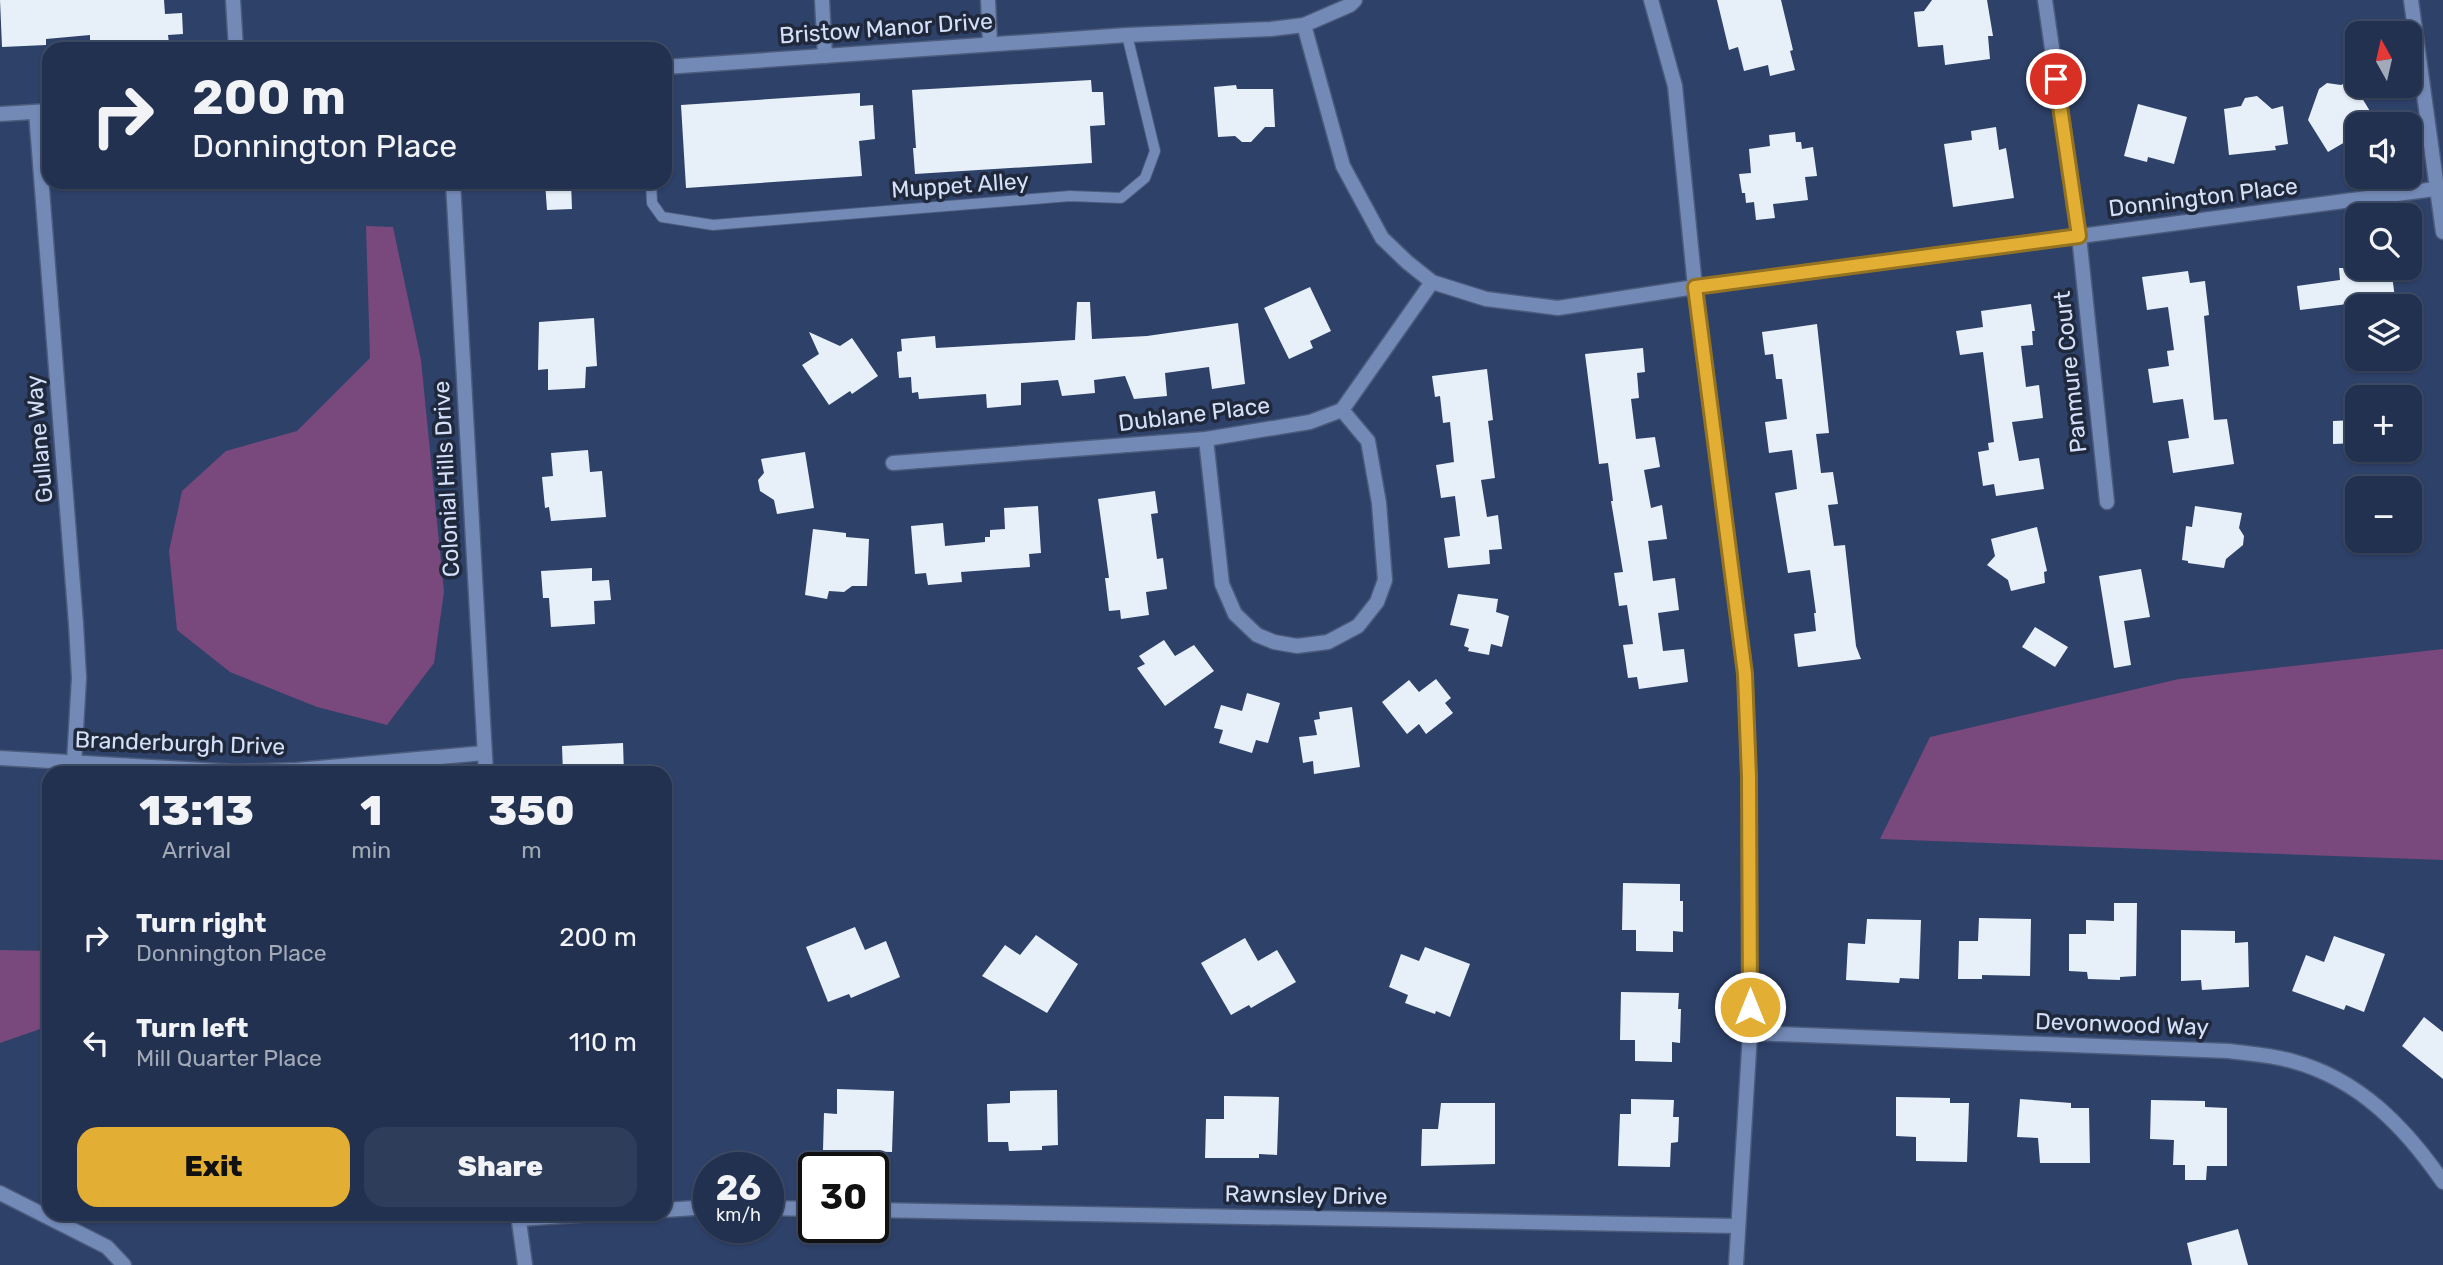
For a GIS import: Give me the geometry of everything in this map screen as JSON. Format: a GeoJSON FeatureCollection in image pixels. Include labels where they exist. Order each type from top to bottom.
{"type":"FeatureCollection","features":[{"type":"Feature","properties":{"kind":"street"},"geometry":{"type":"LineString","coordinates":[[233,0],[236,42]]}},
{"type":"Feature","properties":{"kind":"street"},"geometry":{"type":"LineString","coordinates":[[822,0],[825,56]]}},
{"type":"Feature","properties":{"kind":"street"},"geometry":{"type":"LineString","coordinates":[[988,0],[990,43]]}},
{"type":"Feature","properties":{"kind":"street","name":"Bristow Manor Drive"},"geometry":{"type":"LineString","coordinates":[[672,66],[990,43],[1304,25],[1350,5],[1355,0]]}},
{"type":"Feature","properties":{"kind":"street"},"geometry":{"type":"LineString","coordinates":[[1651,0],[1675,86],[1695,287],[1745,674],[1749,777],[1750,1033],[1736,1265]]}},
{"type":"Feature","properties":{"kind":"street","name":"Panmure Court"},"geometry":{"type":"LineString","coordinates":[[2045,0],[2079,236],[2107,502]]}},
{"type":"Feature","properties":{"kind":"street"},"geometry":{"type":"LineString","coordinates":[[2411,0],[2440,188],[2443,232]]}},
{"type":"Feature","properties":{"kind":"street","name":"Donnington Place"},"geometry":{"type":"LineString","coordinates":[[1304,25],[1343,166],[1382,238],[1432,282],[1486,299],[1558,308],[1695,287],[2440,188]]}},
{"type":"Feature","properties":{"kind":"street"},"geometry":{"type":"LineString","coordinates":[[0,114],[42,112]]}},
{"type":"Feature","properties":{"kind":"street","name":"Gullane Way"},"geometry":{"type":"LineString","coordinates":[[47,189],[79,678],[74,763]]}},
{"type":"Feature","properties":{"kind":"street","name":"Colonial Hills Drive"},"geometry":{"type":"LineString","coordinates":[[453,189],[485,766]]}},
{"type":"Feature","properties":{"kind":"street"},"geometry":{"type":"LineString","coordinates":[[1206,439],[1222,584],[1235,614],[1257,635],[1297,646],[1328,642],[1358,626],[1377,602],[1385,579],[1379,503],[1368,441],[1342,410],[1432,282]]}},
{"type":"Feature","properties":{"kind":"street","name":"Dublane Place"},"geometry":{"type":"LineString","coordinates":[[893,463],[1206,439],[1310,422],[1342,410]]}},
{"type":"Feature","properties":{"kind":"street","name":"Branderburgh Drive"},"geometry":{"type":"LineString","coordinates":[[341,766],[484,753]]}},
{"type":"Feature","properties":{"kind":"street","name":"Branderburgh Drive"},"geometry":{"type":"LineString","coordinates":[[0,758],[128,766]]}},
{"type":"Feature","properties":{"kind":"street","name":"Devonwood Way"},"geometry":{"type":"LineString","coordinates":[[1750,1033],[2229,1051],[2291,1060],[2340,1078],[2372,1101],[2406,1135],[2443,1182]]}},
{"type":"Feature","properties":{"kind":"street"},"geometry":{"type":"LineString","coordinates":[[0,1194],[42,1215]]}},
{"type":"Feature","properties":{"kind":"street"},"geometry":{"type":"LineString","coordinates":[[672,1210],[693,1208]]}},
{"type":"Feature","properties":{"kind":"street","name":"Rawnsley Drive"},"geometry":{"type":"LineString","coordinates":[[889,1210],[1737,1226]]}},
{"type":"Feature","properties":{"kind":"street"},"geometry":{"type":"LineString","coordinates":[[55,1221],[107,1247],[124,1265]]}},
{"type":"Feature","properties":{"kind":"street"},"geometry":{"type":"LineString","coordinates":[[520,1221],[525,1265]]}},
{"type":"Feature","properties":{"kind":"lane","name":"Muppet Alley"},"geometry":{"type":"LineString","coordinates":[[651,189],[652,203],[662,217],[713,225],[1070,196],[1121,198],[1145,178],[1155,151],[1127,35]]}},
{"type":"Feature","properties":{"kind":"shaded area"},"geometry":{"type":"Polygon","coordinates":[[[366,226],[393,227],[421,360],[444,592],[434,663],[387,725],[317,707],[230,672],[177,630],[169,551],[182,491],[226,451],[297,431],[370,358],[366,226]]]}},
{"type":"Feature","properties":{"kind":"shaded area"},"geometry":{"type":"Polygon","coordinates":[[[2443,649],[2443,860],[1880,839],[1930,737],[2179,679],[2443,649]]]}},
{"type":"Feature","properties":{"kind":"shaded area"},"geometry":{"type":"Polygon","coordinates":[[[0,950],[42,951],[42,1028],[0,1043],[0,950]]]}},
{"type":"Feature","properties":{"kind":"building"},"geometry":{"type":"Polygon","coordinates":[[[0,0],[164,0],[165,14],[182,13],[183,34],[168,35],[169,42],[90,42],[90,35],[46,39],[42,45],[2,47],[0,0]]]}},
{"type":"Feature","properties":{"kind":"building"},"geometry":{"type":"Polygon","coordinates":[[[1717,0],[1781,0],[1795,70],[1770,76],[1768,65],[1744,71],[1738,47],[1729,50],[1717,0]]]}},
{"type":"Feature","properties":{"kind":"building"},"geometry":{"type":"Polygon","coordinates":[[[1932,0],[1987,0],[1993,36],[1988,36],[1990,59],[1945,65],[1943,45],[1918,47],[1914,12],[1924,11],[1932,0]]]}},
{"type":"Feature","properties":{"kind":"building"},"geometry":{"type":"Polygon","coordinates":[[[1091,80],[1092,92],[1103,92],[1105,125],[1090,126],[1092,163],[915,174],[912,90],[1091,80]]]}},
{"type":"Feature","properties":{"kind":"building"},"geometry":{"type":"Polygon","coordinates":[[[2327,83],[2345,83],[2345,98],[2362,98],[2371,112],[2345,112],[2345,142],[2328,152],[2308,120],[2319,89],[2327,83]]]}},
{"type":"Feature","properties":{"kind":"building"},"geometry":{"type":"Polygon","coordinates":[[[1236,85],[1237,89],[1273,89],[1275,127],[1265,127],[1251,142],[1242,142],[1235,136],[1218,137],[1214,87],[1236,85]]]}},
{"type":"Feature","properties":{"kind":"building"},"geometry":{"type":"Polygon","coordinates":[[[860,93],[860,106],[873,105],[875,139],[859,141],[862,176],[686,188],[681,105],[860,93]]]}},
{"type":"Feature","properties":{"kind":"building"},"geometry":{"type":"Polygon","coordinates":[[[2257,96],[2272,109],[2283,106],[2288,144],[2275,146],[2276,150],[2229,155],[2224,109],[2241,106],[2245,98],[2257,96]]]}},
{"type":"Feature","properties":{"kind":"building"},"geometry":{"type":"Polygon","coordinates":[[[2138,104],[2187,117],[2174,164],[2148,157],[2147,162],[2124,156],[2138,104]]]}},
{"type":"Feature","properties":{"kind":"building"},"geometry":{"type":"Polygon","coordinates":[[[1996,127],[1999,150],[2006,148],[2014,198],[1953,207],[1944,144],[1972,140],[1971,131],[1996,127]]]}},
{"type":"Feature","properties":{"kind":"building"},"geometry":{"type":"Polygon","coordinates":[[[1795,132],[1796,142],[1801,142],[1802,149],[1813,147],[1817,176],[1805,177],[1808,200],[1773,204],[1775,218],[1756,220],[1754,202],[1746,203],[1739,174],[1751,173],[1749,149],[1770,146],[1769,135],[1795,132]]]}},
{"type":"Feature","properties":{"kind":"building"},"geometry":{"type":"Polygon","coordinates":[[[546,189],[571,189],[572,209],[547,210],[546,189]]]}},
{"type":"Feature","properties":{"kind":"building"},"geometry":{"type":"Polygon","coordinates":[[[2339,268],[2345,268],[2345,280],[2393,280],[2394,294],[2345,294],[2345,304],[2300,310],[2297,286],[2340,280],[2339,268]]]}},
{"type":"Feature","properties":{"kind":"building"},"geometry":{"type":"Polygon","coordinates":[[[2188,271],[2190,283],[2205,281],[2209,315],[2204,316],[2214,420],[2227,419],[2234,464],[2173,473],[2168,441],[2189,438],[2183,399],[2153,403],[2148,369],[2169,366],[2167,351],[2174,350],[2168,307],[2147,310],[2142,277],[2188,271]]]}},
{"type":"Feature","properties":{"kind":"building"},"geometry":{"type":"Polygon","coordinates":[[[1310,287],[1331,331],[1310,341],[1313,348],[1289,359],[1264,308],[1310,287]]]}},
{"type":"Feature","properties":{"kind":"building"},"geometry":{"type":"Polygon","coordinates":[[[1077,302],[1090,302],[1092,339],[1147,336],[1238,323],[1245,384],[1212,389],[1209,367],[1165,373],[1167,396],[1134,399],[1125,376],[1094,380],[1095,393],[1062,396],[1058,380],[1021,383],[1021,405],[987,408],[986,394],[919,399],[918,392],[912,393],[911,377],[899,378],[897,352],[902,351],[901,339],[935,336],[936,348],[1075,340],[1077,302]]]}},
{"type":"Feature","properties":{"kind":"building"},"geometry":{"type":"Polygon","coordinates":[[[2031,304],[2035,331],[2032,331],[2033,345],[2021,346],[2026,387],[2039,385],[2043,418],[2012,422],[2019,461],[2039,458],[2044,489],[1996,496],[1994,484],[1983,486],[1978,452],[1989,450],[1988,443],[1994,442],[1983,352],[1960,355],[1956,331],[1983,327],[1981,311],[2031,304]]]}},
{"type":"Feature","properties":{"kind":"building"},"geometry":{"type":"Polygon","coordinates":[[[594,318],[597,366],[586,367],[585,388],[548,390],[548,369],[538,370],[539,322],[594,318]]]}},
{"type":"Feature","properties":{"kind":"building"},"geometry":{"type":"Polygon","coordinates":[[[1817,324],[1829,433],[1816,434],[1821,473],[1833,472],[1838,504],[1828,505],[1834,546],[1845,545],[1856,646],[1861,659],[1798,667],[1794,634],[1816,631],[1816,613],[1810,570],[1788,573],[1775,493],[1797,489],[1792,450],[1769,453],[1765,422],[1787,419],[1782,379],[1776,379],[1773,354],[1765,355],[1762,332],[1817,324]]]}},
{"type":"Feature","properties":{"kind":"building"},"geometry":{"type":"Polygon","coordinates":[[[809,332],[840,346],[852,338],[878,376],[852,394],[850,391],[829,405],[802,365],[819,354],[809,332]]]}},
{"type":"Feature","properties":{"kind":"building"},"geometry":{"type":"Polygon","coordinates":[[[1643,348],[1645,372],[1637,373],[1639,398],[1631,399],[1636,439],[1655,437],[1660,467],[1644,470],[1651,508],[1662,505],[1667,539],[1648,541],[1653,581],[1675,578],[1679,610],[1658,613],[1663,651],[1684,649],[1688,682],[1639,689],[1637,677],[1628,678],[1623,645],[1633,644],[1627,605],[1619,606],[1614,573],[1623,572],[1611,501],[1608,463],[1599,464],[1585,354],[1643,348]]]}},
{"type":"Feature","properties":{"kind":"building"},"geometry":{"type":"Polygon","coordinates":[[[1487,369],[1493,420],[1488,421],[1495,478],[1481,480],[1487,517],[1498,515],[1502,549],[1489,550],[1490,564],[1448,568],[1444,538],[1460,536],[1455,496],[1441,498],[1436,465],[1454,462],[1450,422],[1443,423],[1440,396],[1435,397],[1432,376],[1487,369]]]}},
{"type":"Feature","properties":{"kind":"building"},"geometry":{"type":"Polygon","coordinates":[[[2345,420],[2345,444],[2333,444],[2333,421],[2345,420]]]}},
{"type":"Feature","properties":{"kind":"building"},"geometry":{"type":"Polygon","coordinates":[[[588,450],[590,472],[602,471],[606,517],[551,521],[549,507],[545,508],[542,477],[553,476],[551,453],[588,450]]]}},
{"type":"Feature","properties":{"kind":"building"},"geometry":{"type":"Polygon","coordinates":[[[805,452],[814,508],[777,514],[774,500],[760,491],[758,480],[764,473],[761,459],[805,452]]]}},
{"type":"Feature","properties":{"kind":"building"},"geometry":{"type":"Polygon","coordinates":[[[1155,491],[1158,513],[1151,514],[1157,559],[1163,558],[1167,589],[1146,592],[1149,615],[1121,619],[1120,610],[1109,611],[1105,578],[1109,578],[1098,499],[1155,491]]]}},
{"type":"Feature","properties":{"kind":"building"},"geometry":{"type":"Polygon","coordinates":[[[1038,506],[1041,553],[1029,554],[1030,567],[961,572],[962,582],[928,585],[926,573],[915,574],[911,526],[943,523],[945,546],[985,542],[985,537],[990,537],[990,530],[1005,529],[1004,508],[1038,506]]]}},
{"type":"Feature","properties":{"kind":"building"},"geometry":{"type":"Polygon","coordinates":[[[2195,506],[2242,513],[2239,528],[2244,536],[2243,545],[2226,559],[2224,568],[2182,560],[2186,526],[2192,527],[2195,506]]]}},
{"type":"Feature","properties":{"kind":"building"},"geometry":{"type":"Polygon","coordinates":[[[2037,527],[2047,571],[2044,572],[2045,583],[2011,591],[2008,580],[1987,565],[1995,556],[1991,539],[2037,527]]]}},
{"type":"Feature","properties":{"kind":"building"},"geometry":{"type":"Polygon","coordinates":[[[813,529],[869,539],[867,586],[852,586],[844,592],[829,591],[827,599],[805,595],[813,529]]]}},
{"type":"Feature","properties":{"kind":"building"},"geometry":{"type":"Polygon","coordinates":[[[592,568],[592,581],[609,580],[611,600],[594,601],[595,624],[551,627],[549,598],[543,598],[541,571],[592,568]]]}},
{"type":"Feature","properties":{"kind":"building"},"geometry":{"type":"Polygon","coordinates":[[[2141,569],[2150,617],[2124,621],[2131,665],[2114,668],[2099,576],[2141,569]]]}},
{"type":"Feature","properties":{"kind":"building"},"geometry":{"type":"Polygon","coordinates":[[[1458,594],[1498,599],[1496,612],[1509,616],[1502,647],[1491,644],[1489,655],[1468,651],[1469,648],[1464,646],[1469,629],[1450,625],[1458,594]]]}},
{"type":"Feature","properties":{"kind":"building"},"geometry":{"type":"Polygon","coordinates":[[[2035,627],[2068,647],[2055,667],[2022,647],[2035,627]]]}},
{"type":"Feature","properties":{"kind":"building"},"geometry":{"type":"Polygon","coordinates":[[[1164,640],[1175,656],[1194,645],[1214,671],[1165,706],[1137,668],[1145,664],[1139,656],[1164,640]]]}},
{"type":"Feature","properties":{"kind":"building"},"geometry":{"type":"Polygon","coordinates":[[[1436,679],[1451,698],[1445,703],[1453,713],[1426,734],[1419,724],[1407,734],[1382,702],[1409,680],[1419,692],[1436,679]]]}},
{"type":"Feature","properties":{"kind":"building"},"geometry":{"type":"Polygon","coordinates":[[[1247,693],[1280,703],[1268,743],[1256,740],[1252,753],[1219,743],[1223,730],[1214,728],[1221,705],[1242,711],[1247,693]]]}},
{"type":"Feature","properties":{"kind":"building"},"geometry":{"type":"Polygon","coordinates":[[[1352,707],[1360,767],[1314,774],[1313,761],[1303,763],[1299,737],[1317,735],[1314,720],[1320,719],[1319,712],[1352,707]]]}},
{"type":"Feature","properties":{"kind":"building"},"geometry":{"type":"Polygon","coordinates":[[[623,743],[624,766],[563,766],[562,746],[623,743]]]}},
{"type":"Feature","properties":{"kind":"building"},"geometry":{"type":"Polygon","coordinates":[[[1623,883],[1680,884],[1683,932],[1673,931],[1673,952],[1636,951],[1636,930],[1622,930],[1623,883]]]}},
{"type":"Feature","properties":{"kind":"building"},"geometry":{"type":"Polygon","coordinates":[[[2114,903],[2137,903],[2136,976],[2120,977],[2120,980],[2088,979],[2087,972],[2069,971],[2069,934],[2086,934],[2086,920],[2114,921],[2114,903]]]}},
{"type":"Feature","properties":{"kind":"building"},"geometry":{"type":"Polygon","coordinates":[[[1979,918],[2031,919],[2030,976],[1982,975],[1982,979],[1958,979],[1959,941],[1978,941],[1979,918]]]}},
{"type":"Feature","properties":{"kind":"building"},"geometry":{"type":"Polygon","coordinates":[[[1867,919],[1921,920],[1919,979],[1900,978],[1899,983],[1846,980],[1848,943],[1865,944],[1867,919]]]}},
{"type":"Feature","properties":{"kind":"building"},"geometry":{"type":"Polygon","coordinates":[[[855,927],[865,950],[886,941],[900,977],[851,998],[849,994],[828,1002],[806,947],[855,927]]]}},
{"type":"Feature","properties":{"kind":"building"},"geometry":{"type":"Polygon","coordinates":[[[2181,930],[2235,931],[2235,943],[2248,942],[2249,987],[2202,990],[2201,980],[2181,981],[2181,930]]]}},
{"type":"Feature","properties":{"kind":"building"},"geometry":{"type":"Polygon","coordinates":[[[1036,935],[1078,964],[1047,1013],[982,976],[1005,945],[1020,955],[1036,935]]]}},
{"type":"Feature","properties":{"kind":"building"},"geometry":{"type":"Polygon","coordinates":[[[2334,936],[2385,954],[2364,1012],[2346,1005],[2344,1010],[2292,991],[2306,955],[2324,962],[2334,936]]]}},
{"type":"Feature","properties":{"kind":"building"},"geometry":{"type":"Polygon","coordinates":[[[1245,938],[1258,961],[1277,950],[1296,982],[1251,1008],[1249,1005],[1231,1015],[1201,963],[1245,938]]]}},
{"type":"Feature","properties":{"kind":"building"},"geometry":{"type":"Polygon","coordinates":[[[1425,947],[1470,964],[1450,1017],[1405,1003],[1408,995],[1389,987],[1401,954],[1419,961],[1425,947]]]}},
{"type":"Feature","properties":{"kind":"building"},"geometry":{"type":"Polygon","coordinates":[[[1621,992],[1679,993],[1680,1043],[1672,1042],[1672,1062],[1635,1061],[1635,1040],[1620,1040],[1621,992]]]}},
{"type":"Feature","properties":{"kind":"building"},"geometry":{"type":"Polygon","coordinates":[[[2424,1017],[2443,1032],[2443,1079],[2402,1046],[2424,1017]]]}},
{"type":"Feature","properties":{"kind":"building"},"geometry":{"type":"Polygon","coordinates":[[[837,1089],[894,1091],[892,1152],[823,1150],[824,1113],[837,1114],[837,1089]]]}},
{"type":"Feature","properties":{"kind":"building"},"geometry":{"type":"Polygon","coordinates":[[[1057,1090],[1058,1145],[1042,1146],[1042,1150],[1009,1151],[1008,1142],[988,1142],[987,1104],[1010,1103],[1010,1091],[1057,1090]]]}},
{"type":"Feature","properties":{"kind":"building"},"geometry":{"type":"Polygon","coordinates":[[[1224,1096],[1279,1097],[1277,1155],[1259,1154],[1259,1158],[1205,1158],[1206,1119],[1224,1119],[1224,1096]]]}},
{"type":"Feature","properties":{"kind":"building"},"geometry":{"type":"Polygon","coordinates":[[[1896,1097],[1950,1098],[1950,1103],[1969,1103],[1967,1162],[1916,1161],[1916,1137],[1896,1136],[1896,1097]]]}},
{"type":"Feature","properties":{"kind":"building"},"geometry":{"type":"Polygon","coordinates":[[[1631,1099],[1674,1100],[1673,1117],[1679,1117],[1678,1142],[1671,1143],[1670,1167],[1618,1166],[1620,1114],[1631,1114],[1631,1099]]]}},
{"type":"Feature","properties":{"kind":"building"},"geometry":{"type":"Polygon","coordinates":[[[2020,1099],[2071,1103],[2071,1108],[2089,1108],[2090,1163],[2040,1163],[2038,1138],[2017,1137],[2020,1099]]]}},
{"type":"Feature","properties":{"kind":"building"},"geometry":{"type":"Polygon","coordinates":[[[2151,1100],[2205,1101],[2205,1107],[2227,1108],[2227,1166],[2207,1166],[2206,1180],[2185,1180],[2185,1165],[2173,1165],[2174,1140],[2150,1139],[2151,1100]]]}},
{"type":"Feature","properties":{"kind":"building"},"geometry":{"type":"Polygon","coordinates":[[[1441,1103],[1495,1103],[1495,1164],[1421,1166],[1422,1129],[1438,1129],[1441,1103]]]}},
{"type":"Feature","properties":{"kind":"building"},"geometry":{"type":"Polygon","coordinates":[[[2238,1229],[2248,1265],[2192,1265],[2187,1243],[2238,1229]]]}},
{"type":"Feature","properties":{"kind":"route"},"geometry":{"type":"LineString","coordinates":[[1750,1007],[1749,777],[1745,674],[1695,287],[2079,236],[2056,79]]}}]}
